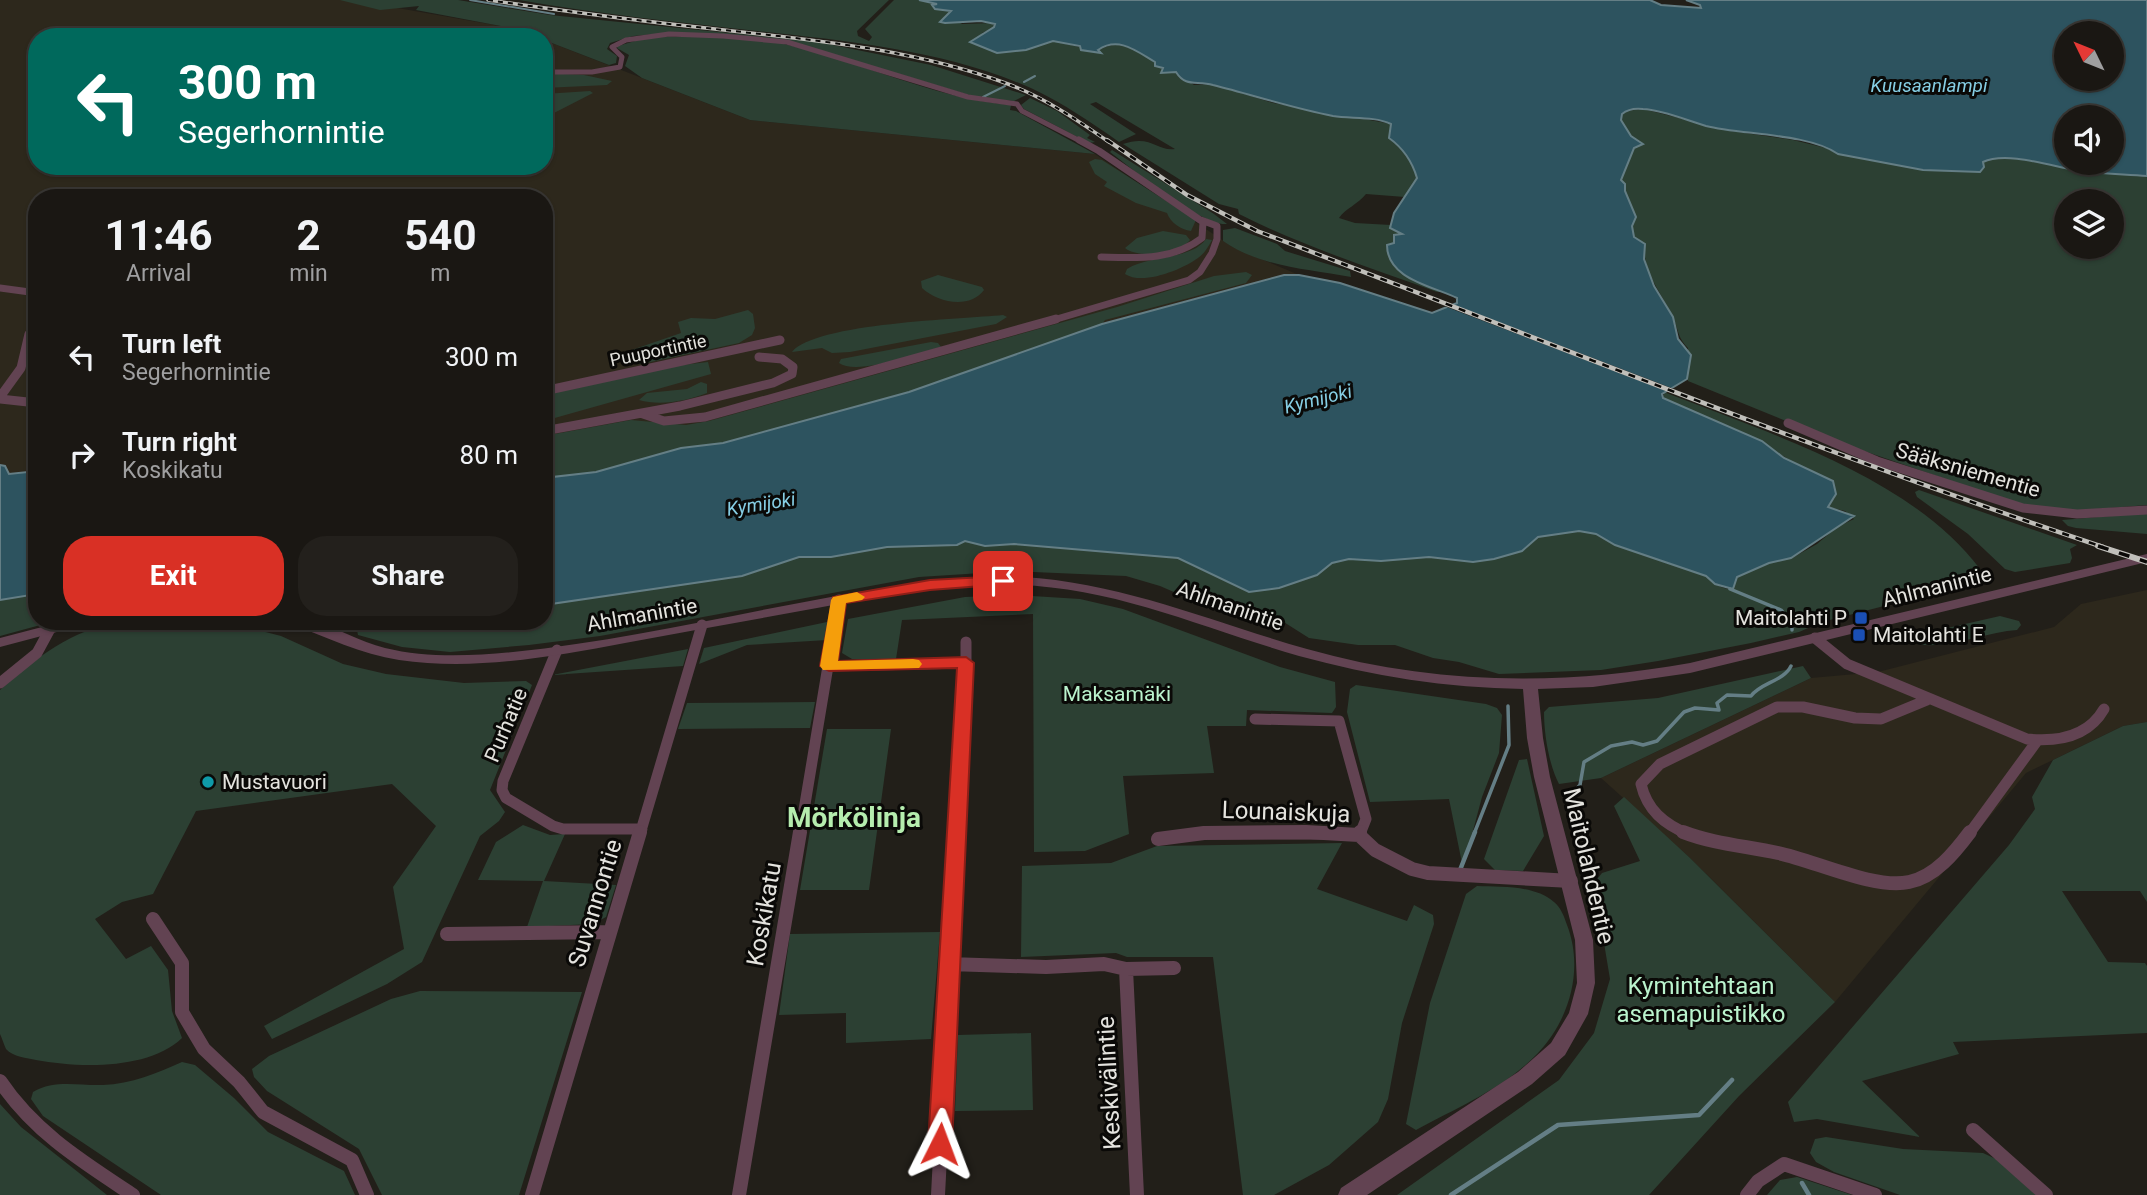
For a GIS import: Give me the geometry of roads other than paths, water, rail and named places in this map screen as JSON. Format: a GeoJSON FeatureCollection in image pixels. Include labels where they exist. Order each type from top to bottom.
{"type":"FeatureCollection","features":[{"type":"Feature","properties":{"kind":"street"},"geometry":{"type":"LineString","coordinates":[[553,73],[591,75],[620,67],[622,57],[612,47],[624,40],[651,35],[756,38],[787,42],[968,97],[1017,104],[1022,111],[1099,151],[1201,220],[1217,226],[1218,239],[1202,269],[1191,278],[1170,288],[715,415],[679,420],[653,419],[643,414]]}},
{"type":"Feature","properties":{"kind":"street"},"geometry":{"type":"LineString","coordinates":[[1101,257],[1142,258],[1184,250],[1202,238],[1201,220]]}},
{"type":"Feature","properties":{"kind":"street"},"geometry":{"type":"LineString","coordinates":[[0,288],[28,292]]}},
{"type":"Feature","properties":{"kind":"street","name":"Puuportintie"},"geometry":{"type":"LineString","coordinates":[[553,389],[780,340]]}},
{"type":"Feature","properties":{"kind":"street"},"geometry":{"type":"LineString","coordinates":[[0,398],[14,381],[28,348]]}},
{"type":"Feature","properties":{"kind":"street"},"geometry":{"type":"LineString","coordinates":[[553,430],[643,414],[773,383],[792,374],[793,366],[790,362],[775,357],[759,357]]}},
{"type":"Feature","properties":{"kind":"street"},"geometry":{"type":"LineString","coordinates":[[0,398],[28,402]]}},
{"type":"Feature","properties":{"kind":"street","name":"Sääksniementie"},"geometry":{"type":"LineString","coordinates":[[1788,423],[1877,461],[2022,508],[2077,514],[2147,510]]}},
{"type":"Feature","properties":{"kind":"street","name":"Ahlmanintie"},"geometry":{"type":"LineString","coordinates":[[321,630],[376,650],[435,659],[485,658],[557,650],[949,583],[1017,581],[1078,586],[1157,603],[1282,646],[1357,666],[1450,680],[1530,685],[1595,683],[1649,676],[2147,558]]}},
{"type":"Feature","properties":{"kind":"street","name":"Koskikatu"},"geometry":{"type":"LineString","coordinates":[[738,1195],[839,600]]}},
{"type":"Feature","properties":{"kind":"street","name":"Suvannontie"},"geometry":{"type":"LineString","coordinates":[[532,1195],[702,625]]}},
{"type":"Feature","properties":{"kind":"street"},"geometry":{"type":"LineString","coordinates":[[0,643],[46,630]]}},
{"type":"Feature","properties":{"kind":"street"},"geometry":{"type":"LineString","coordinates":[[0,683],[39,649],[49,630]]}},
{"type":"Feature","properties":{"kind":"street"},"geometry":{"type":"LineString","coordinates":[[1815,638],[1847,664],[2006,733],[2037,741],[2063,739],[2097,724],[2104,709]]}},
{"type":"Feature","properties":{"kind":"street"},"geometry":{"type":"LineString","coordinates":[[938,1195],[967,642]]}},
{"type":"Feature","properties":{"kind":"street","name":"Purhatie"},"geometry":{"type":"LineString","coordinates":[[557,650],[503,781],[502,790],[506,798],[525,811],[563,829],[642,829]]}},
{"type":"Feature","properties":{"kind":"street"},"geometry":{"type":"LineString","coordinates":[[829,666],[966,663]]}},
{"type":"Feature","properties":{"kind":"street","name":"Maitolahdentie"},"geometry":{"type":"LineString","coordinates":[[1349,1195],[1512,1088],[1546,1060],[1566,1038],[1578,1014],[1586,983],[1584,940],[1538,755],[1530,685]]}},
{"type":"Feature","properties":{"kind":"street"},"geometry":{"type":"LineString","coordinates":[[1927,699],[1883,719],[1866,719],[1791,705],[1777,707],[1660,764],[1641,784],[1643,797],[1651,810],[1669,825],[1693,836],[1731,846],[1777,853],[1879,881],[1906,884],[1930,873],[1953,854],[2037,741]]}},
{"type":"Feature","properties":{"kind":"street"},"geometry":{"type":"LineString","coordinates":[[1255,719],[1339,721],[1366,819],[1359,835]]}},
{"type":"Feature","properties":{"kind":"street","name":"Lounaiskuja"},"geometry":{"type":"LineString","coordinates":[[1158,839],[1204,833],[1306,832],[1359,835],[1375,850],[1412,869],[1428,873],[1571,881]]}},
{"type":"Feature","properties":{"kind":"street"},"geometry":{"type":"LineString","coordinates":[[153,919],[182,963],[182,1012],[204,1049],[239,1082],[264,1112],[352,1160],[366,1195]]}},
{"type":"Feature","properties":{"kind":"street"},"geometry":{"type":"LineString","coordinates":[[447,934],[610,932]]}},
{"type":"Feature","properties":{"kind":"street"},"geometry":{"type":"LineString","coordinates":[[949,964],[1045,967],[1104,964],[1126,969],[1174,968]]}},
{"type":"Feature","properties":{"kind":"street","name":"Keskivälintie"},"geometry":{"type":"LineString","coordinates":[[1126,969],[1137,1195]]}},
{"type":"Feature","properties":{"kind":"street"},"geometry":{"type":"LineString","coordinates":[[0,1081],[9,1097],[45,1136],[133,1195]]}},
{"type":"Feature","properties":{"kind":"street"},"geometry":{"type":"LineString","coordinates":[[1973,1130],[2046,1195]]}},
{"type":"Feature","properties":{"kind":"street"},"geometry":{"type":"LineString","coordinates":[[1747,1195],[1758,1181],[1784,1164],[1875,1195]]}},
{"type":"Feature","properties":{"kind":"water"},"geometry":{"type":"Polygon","coordinates":[[[919,0],[1650,0],[1661,5],[1701,8],[1700,5],[1686,0],[2147,0],[2147,176],[2124,174],[2124,105],[2054,105],[2054,165],[2029,160],[1993,159],[1983,162],[1984,167],[1980,172],[1923,170],[1838,154],[1810,142],[1720,129],[1651,110],[1634,109],[1622,114],[1621,120],[1631,136],[1643,144],[1634,148],[1621,180],[1625,184],[1625,191],[1636,217],[1632,226],[1634,237],[1645,244],[1644,259],[1654,286],[1673,317],[1678,339],[1691,355],[1687,379],[1662,394],[1663,398],[1762,441],[1784,458],[1833,481],[1836,494],[1828,507],[1854,516],[1791,558],[1769,563],[1737,577],[1733,589],[1715,584],[1706,576],[1615,545],[1596,534],[1579,531],[1538,537],[1522,551],[1473,562],[1429,557],[1381,561],[1349,559],[1332,563],[1317,575],[1279,588],[1249,592],[1178,558],[1014,544],[985,546],[965,541],[957,545],[887,547],[831,557],[799,557],[742,576],[553,604],[553,477],[596,472],[681,448],[723,443],[909,392],[1102,324],[1284,275],[1299,275],[1340,283],[1432,313],[1457,303],[1457,298],[1403,274],[1389,257],[1387,245],[1394,243],[1394,235],[1402,234],[1390,228],[1394,213],[1417,178],[1406,155],[1389,138],[1391,124],[1333,116],[1213,85],[1188,82],[1176,72],[1161,73],[1163,68],[1155,66],[1155,62],[1120,45],[1106,46],[1098,50],[1101,53],[1053,41],[1026,50],[997,53],[970,42],[995,24],[981,21],[940,22],[951,11],[935,9],[932,5],[937,4],[919,0]]]}},
{"type":"Feature","properties":{"kind":"water"},"geometry":{"type":"Polygon","coordinates":[[[0,465],[5,466],[9,474],[28,472],[28,595],[0,600],[0,465]]]}},
{"type":"Feature","properties":{"kind":"waterway"},"geometry":{"type":"LineString","coordinates":[[470,0],[554,14]]}},
{"type":"Feature","properties":{"kind":"waterway"},"geometry":{"type":"LineString","coordinates":[[1024,82],[1035,76]]}},
{"type":"Feature","properties":{"kind":"waterway"},"geometry":{"type":"LineString","coordinates":[[983,97],[1005,86]]}},
{"type":"Feature","properties":{"kind":"waterway"},"geometry":{"type":"LineString","coordinates":[[1730,589],[1781,610],[1792,623],[1792,630]]}},
{"type":"Feature","properties":{"kind":"waterway"},"geometry":{"type":"LineString","coordinates":[[1574,792],[1580,785],[1584,762],[1611,746],[1632,742],[1643,745],[1657,741],[1684,712],[1695,708],[1719,710],[1717,703],[1727,695],[1751,696],[1783,675],[1791,666]]}},
{"type":"Feature","properties":{"kind":"waterway"},"geometry":{"type":"LineString","coordinates":[[1474,834],[1509,745],[1508,706]]}},
{"type":"Feature","properties":{"kind":"waterway"},"geometry":{"type":"LineString","coordinates":[[1460,870],[1475,832]]}},
{"type":"Feature","properties":{"kind":"waterway"},"geometry":{"type":"LineString","coordinates":[[1451,1195],[1558,1125],[1699,1115],[1732,1080]]}},
{"type":"Feature","properties":{"kind":"waterway"},"geometry":{"type":"LineString","coordinates":[[1802,1183],[1809,1195]]}},
{"type":"Feature","properties":{"kind":"railway"},"geometry":{"type":"LineString","coordinates":[[488,0],[826,42],[936,62],[1008,84],[1035,96],[1109,142]]}},
{"type":"Feature","properties":{"kind":"railway"},"geometry":{"type":"LineString","coordinates":[[1107,140],[1187,195],[1257,231],[1890,473],[2103,547]]}},
{"type":"Feature","properties":{"kind":"railway"},"geometry":{"type":"LineString","coordinates":[[2098,546],[2147,562]]}},
{"type":"Feature","properties":{"kind":"place","name":"Maitolahti P"},"geometry":{"type":"Point","coordinates":[1861,618]}},
{"type":"Feature","properties":{"kind":"place","name":"Maitolahti E"},"geometry":{"type":"Point","coordinates":[1859,635]}},
{"type":"Feature","properties":{"kind":"place","name":"Mustavuori"},"geometry":{"type":"Point","coordinates":[208,782]}},
{"type":"Feature","properties":{"kind":"district","name":"Mörkölinja"},"geometry":{"type":"Point","coordinates":[854,817]}},
{"type":"Feature","properties":{"kind":"water label","name":"Kuusaanlampi"},"geometry":{"type":"Point","coordinates":[1929,85]}},
{"type":"Feature","properties":{"kind":"water label","name":"Kymijoki"},"geometry":{"type":"Point","coordinates":[1318,399]}},
{"type":"Feature","properties":{"kind":"water label","name":"Kymijoki"},"geometry":{"type":"Point","coordinates":[761,504]}},
{"type":"Feature","properties":{"kind":"park label","name":"Maksamäki"},"geometry":{"type":"Point","coordinates":[1117,694]}},
{"type":"Feature","properties":{"kind":"park label","name":"Kymintehtaan asemapuistikko"},"geometry":{"type":"Point","coordinates":[1701,1000]}}]}
